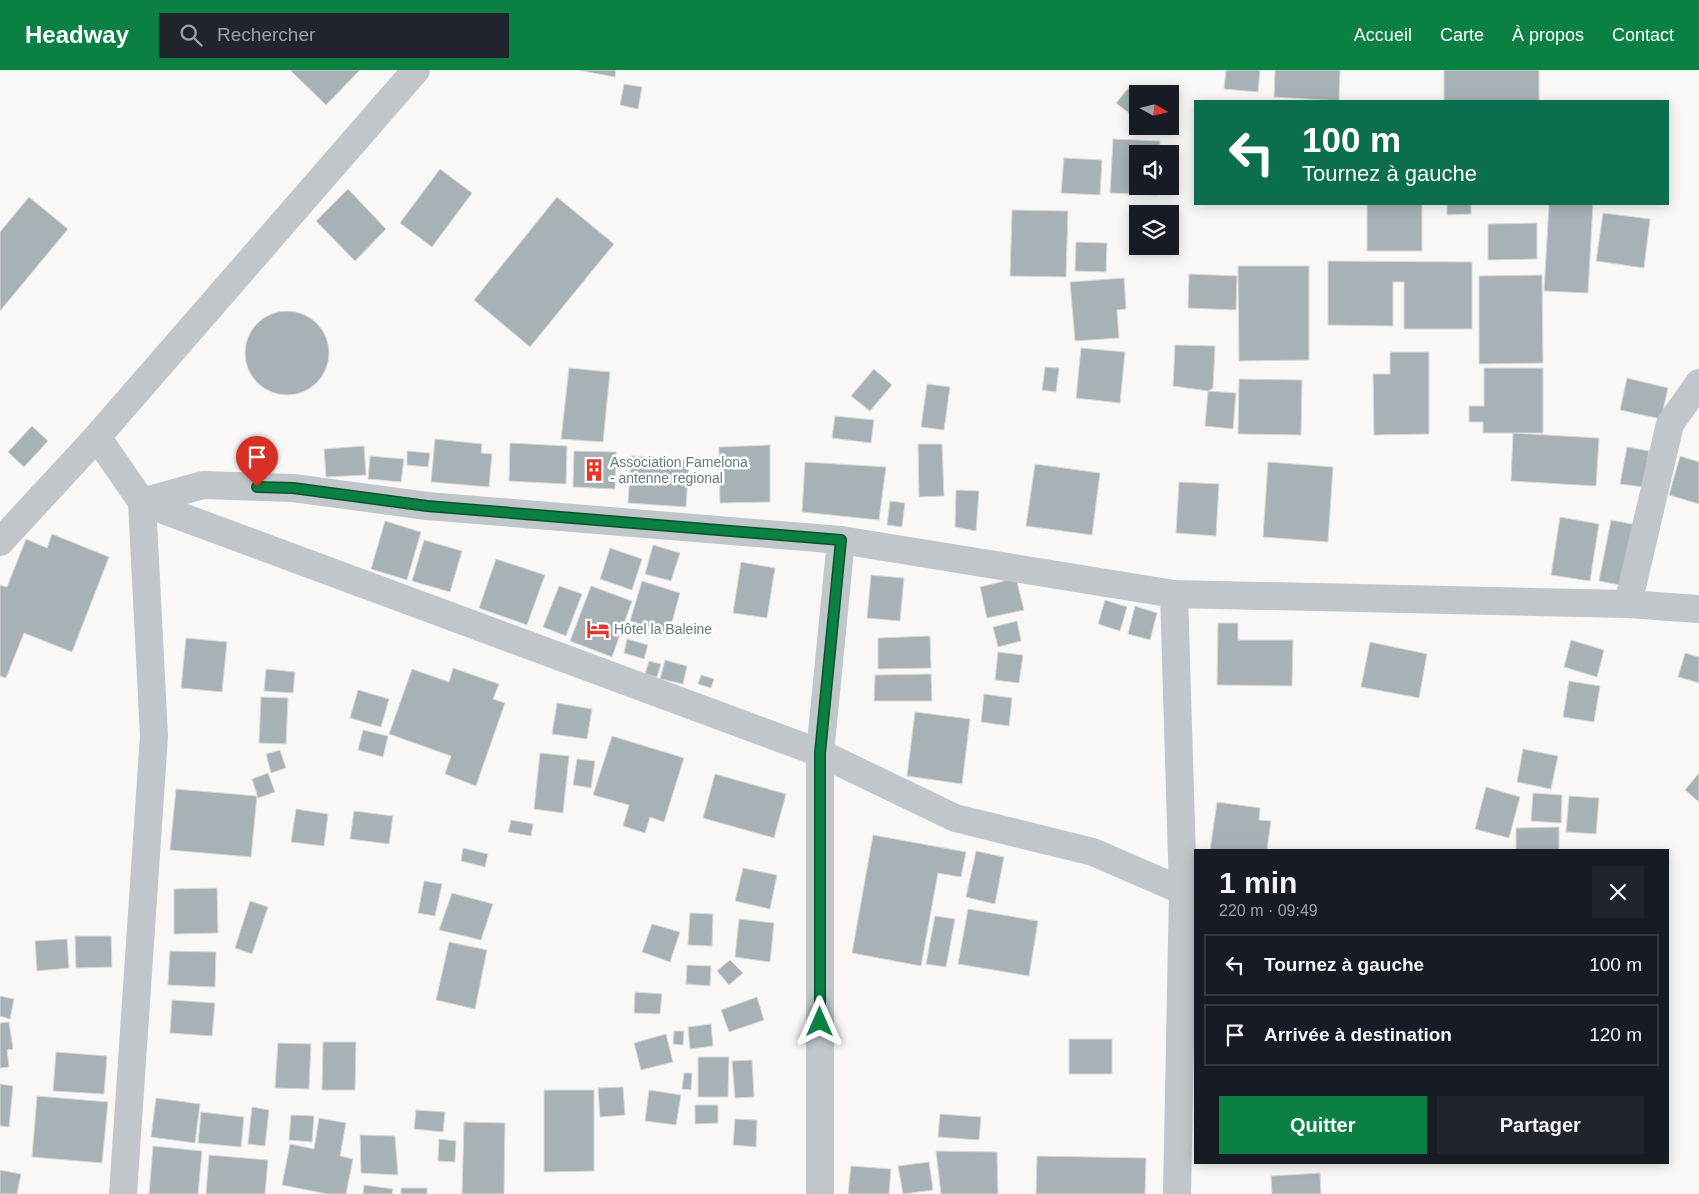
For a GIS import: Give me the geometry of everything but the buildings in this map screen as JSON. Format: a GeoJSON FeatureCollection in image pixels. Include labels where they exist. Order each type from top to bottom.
{"type":"FeatureCollection","features":[{"type":"Feature","properties":{"kind":"street"},"geometry":{"type":"LineString","coordinates":[[0,542],[98,437],[416,70]]}},
{"type":"Feature","properties":{"kind":"street"},"geometry":{"type":"LineString","coordinates":[[1628,604],[1670,424],[1699,383]]}},
{"type":"Feature","properties":{"kind":"street"},"geometry":{"type":"LineString","coordinates":[[98,437],[142,502],[154,736],[123,1194]]}},
{"type":"Feature","properties":{"kind":"street"},"geometry":{"type":"LineString","coordinates":[[142,502],[203,485],[293,488],[427,506],[841,540],[1174,594],[1628,604],[1699,609]]}},
{"type":"Feature","properties":{"kind":"street"},"geometry":{"type":"LineString","coordinates":[[142,502],[820,753],[955,818],[1093,852],[1182,891]]}},
{"type":"Feature","properties":{"kind":"street"},"geometry":{"type":"LineString","coordinates":[[820,1194],[820,753],[841,540]]}},
{"type":"Feature","properties":{"kind":"street"},"geometry":{"type":"LineString","coordinates":[[1174,594],[1182,891],[1176,1194]]}},
{"type":"Feature","properties":{"kind":"place","name":"Association Famelona - antenne regional"},"geometry":{"type":"Point","coordinates":[594,470]}},
{"type":"Feature","properties":{"kind":"place","name":"Hôtel la Baleine"},"geometry":{"type":"Point","coordinates":[598,629]}},
{"type":"Feature","properties":{"kind":"route"},"geometry":{"type":"LineString","coordinates":[[257,487],[293,488],[427,506],[841,540],[820,753],[820,1022]]}}]}
